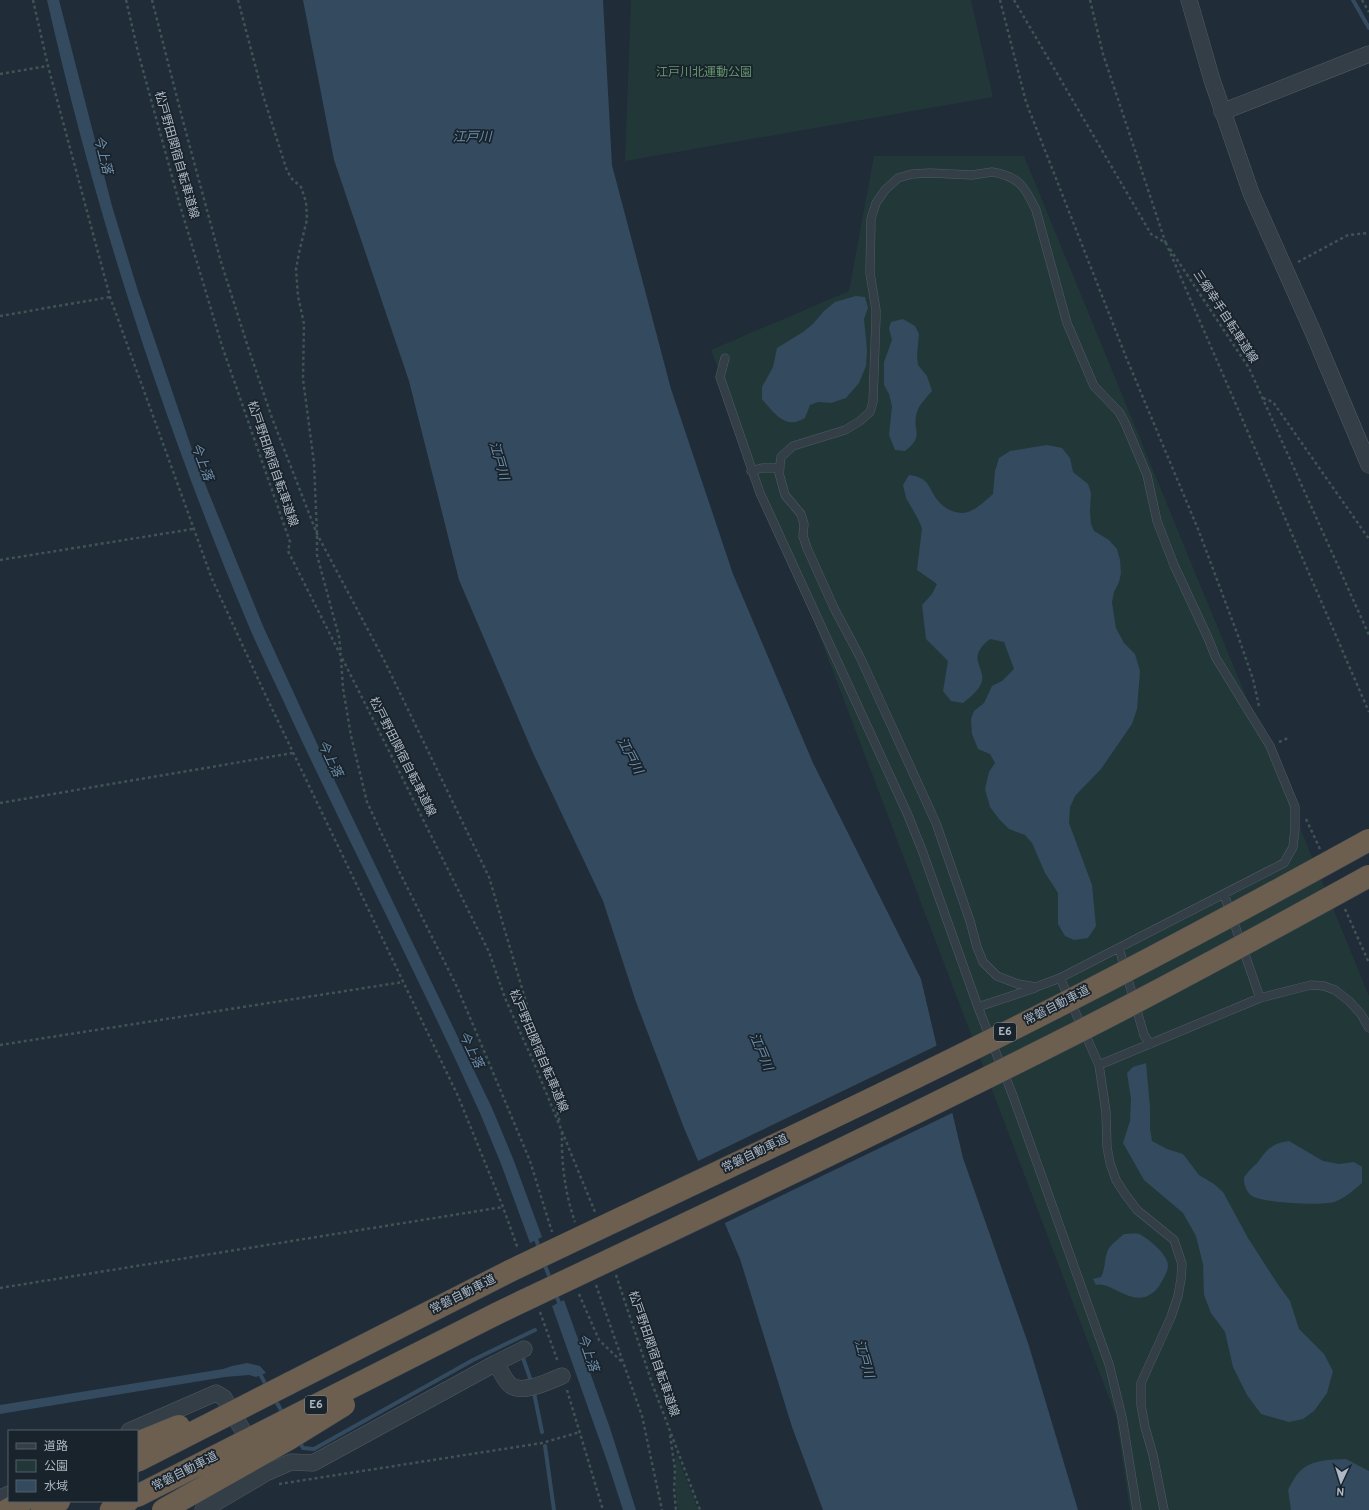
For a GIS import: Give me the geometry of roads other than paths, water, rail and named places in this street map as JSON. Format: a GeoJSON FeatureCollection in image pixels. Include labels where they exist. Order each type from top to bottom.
{"type":"FeatureCollection","features":[{"type":"Feature","properties":{"kind":"highway","name":"常磐自動車道"},"geometry":{"type":"LineString","coordinates":[[138,1460],[510,1271],[856,1106],[1077,996],[1238,912],[1369,840]]}},
{"type":"Feature","properties":{"kind":"highway","name":"常磐自動車道"},"geometry":{"type":"LineString","coordinates":[[138,1495],[496,1314],[867,1136],[1085,1029],[1252,941],[1369,876]]}},
{"type":"Feature","properties":{"kind":"highway"},"geometry":{"type":"LineString","coordinates":[[163,1510],[289,1438],[496,1314]]}},
{"type":"Feature","properties":{"kind":"highway"},"geometry":{"type":"LineString","coordinates":[[138,1443],[288,1384]]}},
{"type":"Feature","properties":{"kind":"highway"},"geometry":{"type":"LineString","coordinates":[[7,1510],[22,1502]]}},
{"type":"Feature","properties":{"kind":"highway"},"geometry":{"type":"LineString","coordinates":[[42,1510],[57,1502]]}},
{"type":"Feature","properties":{"kind":"highway"},"geometry":{"type":"LineString","coordinates":[[111,1510],[126,1502]]}},
{"type":"Feature","properties":{"kind":"street"},"geometry":{"type":"LineString","coordinates":[[1189,0],[1222,112],[1252,193],[1369,465]]}},
{"type":"Feature","properties":{"kind":"street"},"geometry":{"type":"LineString","coordinates":[[1222,112],[1369,54]]}},
{"type":"Feature","properties":{"kind":"street"},"geometry":{"type":"LineString","coordinates":[[203,1510],[266,1472],[291,1462],[313,1463],[524,1349]]}},
{"type":"Feature","properties":{"kind":"street"},"geometry":{"type":"LineString","coordinates":[[496,1363],[510,1385],[516,1388],[527,1389],[562,1376]]}},
{"type":"Feature","properties":{"kind":"street"},"geometry":{"type":"LineString","coordinates":[[131,1430],[216,1393],[224,1398],[266,1472]]}},
{"type":"Feature","properties":{"kind":"lane"},"geometry":{"type":"LineString","coordinates":[[978,1007],[1036,987],[1060,978],[1284,863],[1293,847],[1295,807],[1270,746],[1216,658],[1174,565],[1157,521],[1147,475],[1125,423],[1119,412],[1094,386],[1067,323],[1036,210],[1029,194],[1018,181],[1005,174],[992,172],[972,175],[912,174],[898,178],[885,190],[876,203],[871,219],[870,273],[876,317],[873,402],[870,412],[860,422],[845,430],[793,446],[781,457],[779,473],[785,495],[800,514],[804,524],[803,536],[807,548],[834,608],[860,657],[936,823],[970,922],[977,947],[984,962],[997,976],[1018,984],[1036,987]]}},
{"type":"Feature","properties":{"kind":"lane"},"geometry":{"type":"LineString","coordinates":[[725,358],[720,377],[751,471],[907,813],[922,850],[978,1007],[1013,1096],[1109,1364],[1122,1417],[1137,1510]]}},
{"type":"Feature","properties":{"kind":"lane"},"geometry":{"type":"LineString","coordinates":[[751,471],[762,468],[780,468]]}},
{"type":"Feature","properties":{"kind":"lane"},"geometry":{"type":"LineString","coordinates":[[1224,894],[1260,998]]}},
{"type":"Feature","properties":{"kind":"lane"},"geometry":{"type":"LineString","coordinates":[[1119,948],[1144,1035],[1150,1044]]}},
{"type":"Feature","properties":{"kind":"lane"},"geometry":{"type":"LineString","coordinates":[[1060,978],[1099,1065],[1106,1112],[1107,1147],[1110,1164],[1116,1180],[1137,1210],[1174,1240],[1182,1264],[1178,1296],[1171,1317],[1141,1383],[1141,1405],[1144,1427],[1153,1455],[1164,1510]]}},
{"type":"Feature","properties":{"kind":"lane"},"geometry":{"type":"LineString","coordinates":[[1099,1065],[1260,998],[1311,985],[1324,986],[1335,990],[1349,1001],[1361,1014],[1369,1028]]}},
{"type":"Feature","properties":{"kind":"water"},"geometry":{"type":"Polygon","coordinates":[[[47,0],[59,0],[112,206],[138,291],[197,464],[263,626],[320,750],[492,1108],[514,1161],[542,1237],[530,1243],[501,1164],[480,1113],[316,771],[250,629],[189,475],[161,397],[110,240],[66,81],[47,0]]]}},
{"type":"Feature","properties":{"kind":"water","name":"江戸川"},"geometry":{"type":"Polygon","coordinates":[[[303,0],[603,0],[612,165],[671,389],[733,574],[813,763],[921,979],[963,1158],[1029,1346],[1078,1510],[823,1510],[792,1427],[740,1259],[684,1128],[636,1002],[603,901],[533,753],[459,580],[409,381],[334,160],[303,0]]]}},
{"type":"Feature","properties":{"kind":"water"},"geometry":{"type":"Polygon","coordinates":[[[856,296],[865,297],[868,308],[864,319],[867,350],[866,366],[859,383],[846,398],[831,403],[818,402],[810,405],[805,418],[796,422],[785,421],[776,415],[762,399],[762,387],[773,367],[777,348],[803,332],[835,302],[856,296]]]}},
{"type":"Feature","properties":{"kind":"water"},"geometry":{"type":"Polygon","coordinates":[[[903,319],[915,326],[919,334],[917,355],[918,365],[927,376],[932,391],[918,409],[916,418],[917,433],[915,441],[905,451],[895,450],[889,435],[892,406],[889,394],[884,385],[884,362],[892,340],[889,328],[891,322],[903,319]]]}},
{"type":"Feature","properties":{"kind":"water"},"geometry":{"type":"Polygon","coordinates":[[[1047,445],[1062,448],[1070,458],[1073,472],[1088,484],[1091,493],[1091,524],[1094,531],[1109,540],[1117,549],[1121,573],[1112,602],[1116,628],[1124,643],[1135,654],[1140,671],[1137,709],[1132,724],[1101,769],[1075,796],[1070,807],[1069,823],[1092,885],[1096,926],[1088,938],[1074,940],[1065,936],[1058,924],[1058,893],[1045,873],[1032,843],[1025,835],[1009,829],[990,807],[985,789],[989,772],[995,763],[990,754],[978,749],[972,734],[971,719],[974,711],[984,703],[992,686],[1002,681],[1014,669],[1004,642],[990,639],[982,646],[978,658],[978,663],[982,673],[981,684],[963,703],[951,701],[943,691],[948,661],[926,639],[922,605],[932,594],[937,584],[917,570],[922,528],[906,498],[903,485],[909,475],[919,477],[927,483],[940,503],[948,509],[958,513],[968,512],[978,507],[993,494],[995,471],[999,458],[1010,451],[1047,445]]]}},
{"type":"Feature","properties":{"kind":"water"},"geometry":{"type":"Polygon","coordinates":[[[1146,1063],[1152,1141],[1167,1149],[1183,1154],[1199,1175],[1214,1184],[1223,1192],[1248,1238],[1290,1301],[1299,1329],[1324,1354],[1333,1371],[1327,1393],[1314,1411],[1303,1419],[1289,1422],[1261,1414],[1247,1395],[1233,1367],[1225,1332],[1211,1313],[1204,1295],[1203,1264],[1196,1236],[1183,1213],[1144,1180],[1123,1143],[1130,1121],[1131,1099],[1127,1073],[1133,1067],[1146,1063]]]}},
{"type":"Feature","properties":{"kind":"water"},"geometry":{"type":"Polygon","coordinates":[[[1289,1141],[1323,1161],[1339,1164],[1354,1162],[1362,1167],[1362,1183],[1341,1199],[1327,1203],[1306,1204],[1280,1202],[1252,1196],[1245,1186],[1245,1176],[1271,1147],[1279,1143],[1289,1141]]]}},
{"type":"Feature","properties":{"kind":"water"},"geometry":{"type":"Polygon","coordinates":[[[1124,1234],[1139,1234],[1143,1236],[1159,1250],[1165,1257],[1168,1264],[1166,1274],[1157,1289],[1145,1297],[1132,1297],[1107,1286],[1096,1285],[1093,1279],[1101,1277],[1109,1248],[1124,1234]]]}},
{"type":"Feature","properties":{"kind":"water"},"geometry":{"type":"Polygon","coordinates":[[[564,1300],[610,1428],[636,1510],[623,1510],[552,1306],[564,1300]]]}},
{"type":"Feature","properties":{"kind":"water"},"geometry":{"type":"Polygon","coordinates":[[[247,1363],[260,1366],[266,1373],[256,1377],[249,1375],[225,1377],[0,1414],[0,1405],[223,1369],[247,1363]]]}},
{"type":"Feature","properties":{"kind":"water"},"geometry":{"type":"Polygon","coordinates":[[[1346,1459],[1369,1471],[1369,1510],[1291,1510],[1288,1490],[1300,1471],[1316,1462],[1346,1459]]]}},
{"type":"Feature","properties":{"kind":"waterway"},"geometry":{"type":"LineString","coordinates":[[1353,0],[1369,28]]}},
{"type":"Feature","properties":{"kind":"waterway","name":"今上落"},"geometry":{"type":"LineString","coordinates":[[535,1236],[540,1251]]}},
{"type":"Feature","properties":{"kind":"waterway","name":"今上落"},"geometry":{"type":"LineString","coordinates":[[544,1263],[551,1281]]}},
{"type":"Feature","properties":{"kind":"waterway","name":"今上落"},"geometry":{"type":"LineString","coordinates":[[555,1293],[561,1307]]}},
{"type":"Feature","properties":{"kind":"waterway"},"geometry":{"type":"LineString","coordinates":[[299,1441],[303,1448],[314,1449],[473,1360],[535,1330]]}},
{"type":"Feature","properties":{"kind":"waterway"},"geometry":{"type":"LineString","coordinates":[[523,1358],[531,1381]]}},
{"type":"Feature","properties":{"kind":"waterway"},"geometry":{"type":"LineString","coordinates":[[259,1372],[267,1387]]}},
{"type":"Feature","properties":{"kind":"waterway"},"geometry":{"type":"LineString","coordinates":[[534,1393],[542,1432]]}},
{"type":"Feature","properties":{"kind":"waterway"},"geometry":{"type":"LineString","coordinates":[[274,1398],[284,1415]]}},
{"type":"Feature","properties":{"kind":"waterway"},"geometry":{"type":"LineString","coordinates":[[545,1446],[554,1510]]}},
{"type":"Feature","properties":{"kind":"park label","name":"江戸川北運動公園"},"geometry":{"type":"Point","coordinates":[704,73]}}]}
